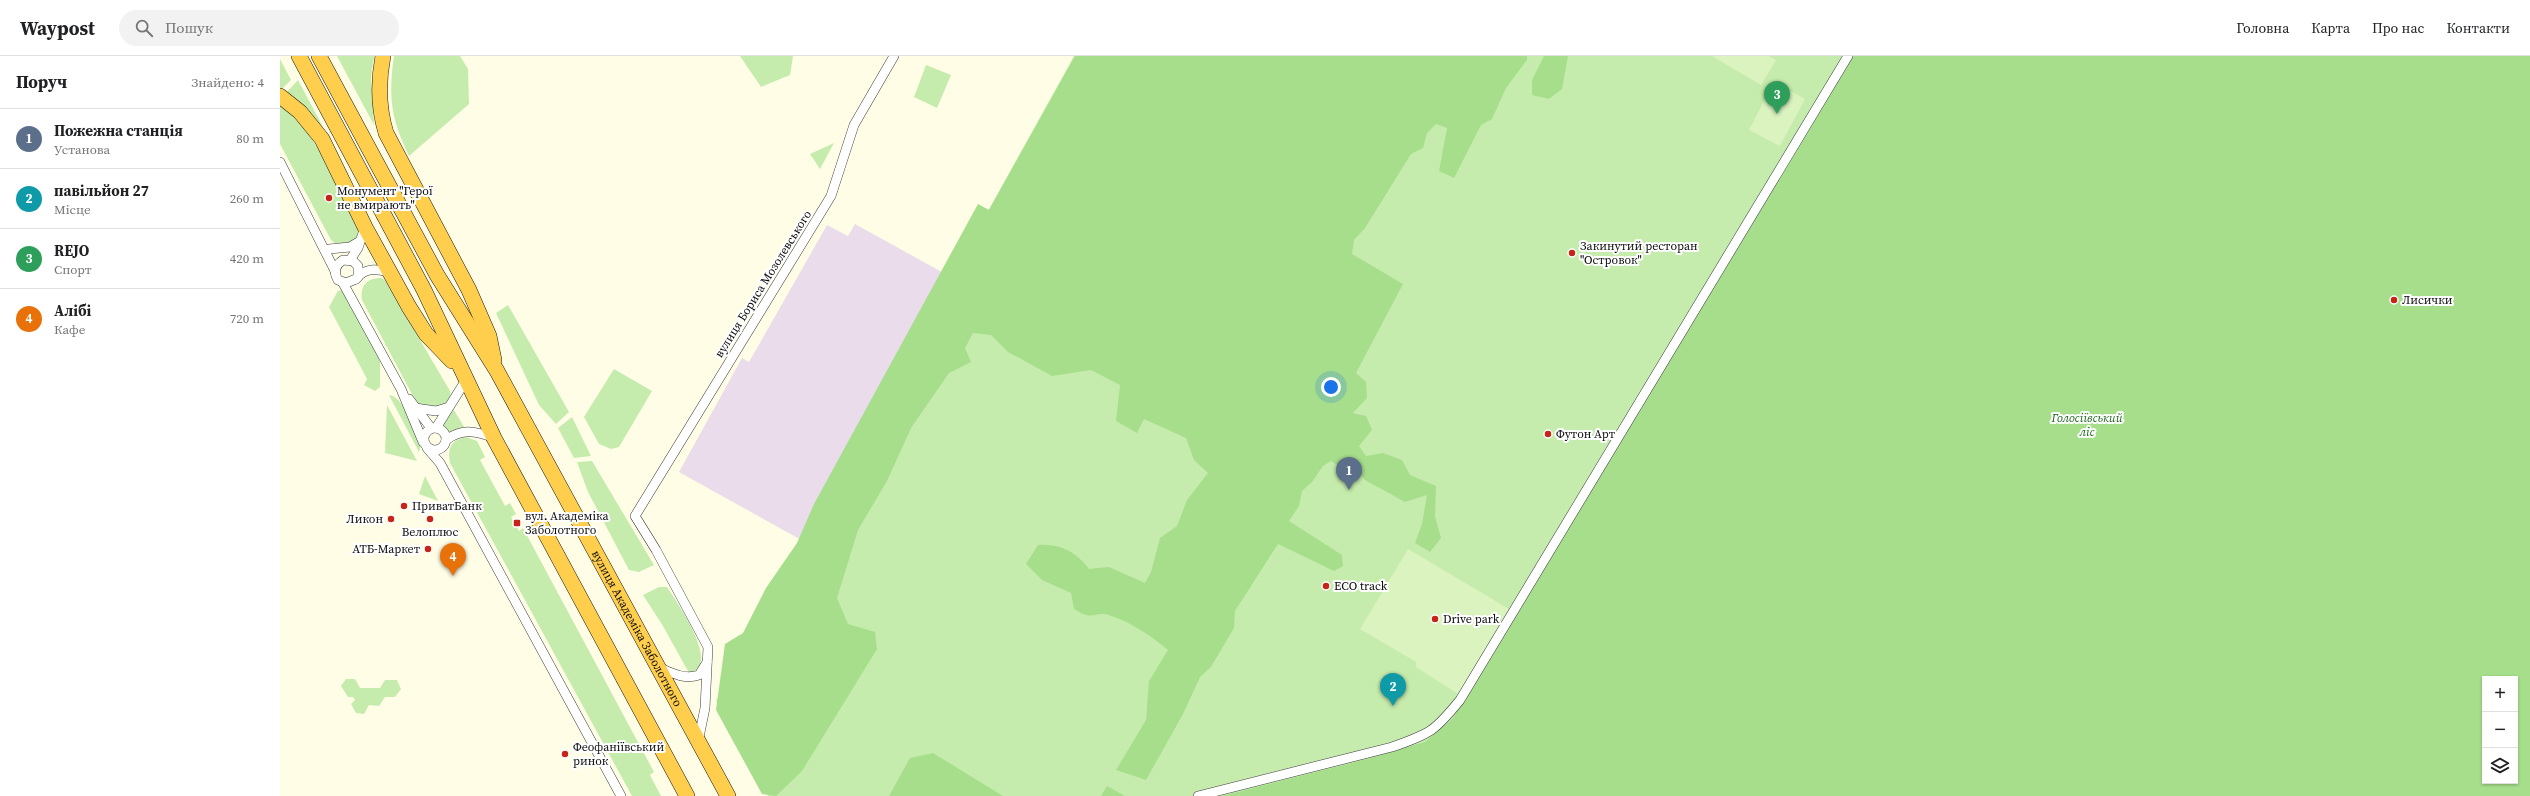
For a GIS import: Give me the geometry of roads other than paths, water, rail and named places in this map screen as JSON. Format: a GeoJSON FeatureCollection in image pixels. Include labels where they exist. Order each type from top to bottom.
{"type":"FeatureCollection","features":[{"type":"Feature","properties":{"kind":"highway"},"geometry":{"type":"LineString","coordinates":[[299,56],[424,290],[494,438],[687,796]]}},
{"type":"Feature","properties":{"kind":"highway","name":"вулиця Академіка Заболотного"},"geometry":{"type":"LineString","coordinates":[[319,56],[437,275],[497,371],[655,666],[728,796]]}},
{"type":"Feature","properties":{"kind":"highway"},"geometry":{"type":"LineString","coordinates":[[383,56],[379,88],[380,105],[386,133],[483,320],[497,371]]}},
{"type":"Feature","properties":{"kind":"highway"},"geometry":{"type":"LineString","coordinates":[[280,96],[300,112],[322,140],[363,234],[390,272],[426,334],[463,375]]}},
{"type":"Feature","properties":{"kind":"street","name":"вулиця Бориса Мозолевського"},"geometry":{"type":"LineString","coordinates":[[708,658],[705,639],[635,516],[831,196],[854,125],[894,56]]}},
{"type":"Feature","properties":{"kind":"street"},"geometry":{"type":"LineString","coordinates":[[1198,796],[1362,755],[1422,736],[1439,726],[1460,700],[1848,56]]}},
{"type":"Feature","properties":{"kind":"street"},"geometry":{"type":"LineString","coordinates":[[280,162],[326,247],[338,280],[343,283],[401,389],[425,445],[440,463],[621,796]]}},
{"type":"Feature","properties":{"kind":"street"},"geometry":{"type":"LineString","coordinates":[[326,247],[350,248],[363,234]]}},
{"type":"Feature","properties":{"kind":"street"},"geometry":{"type":"LineString","coordinates":[[335,271],[340,262],[348,260],[363,234]]}},
{"type":"Feature","properties":{"kind":"street"},"geometry":{"type":"LineString","coordinates":[[326,247],[358,266],[354,289],[358,309]]}},
{"type":"Feature","properties":{"kind":"street"},"geometry":{"type":"LineString","coordinates":[[343,283],[350,283],[364,272],[375,269],[390,272]]}},
{"type":"Feature","properties":{"kind":"street"},"geometry":{"type":"LineString","coordinates":[[425,445],[424,435],[433,428],[449,407],[463,375]]}},
{"type":"Feature","properties":{"kind":"street"},"geometry":{"type":"LineString","coordinates":[[401,389],[433,428],[443,432],[444,444],[440,463]]}},
{"type":"Feature","properties":{"kind":"street"},"geometry":{"type":"LineString","coordinates":[[416,408],[436,412],[449,407]]}},
{"type":"Feature","properties":{"kind":"street"},"geometry":{"type":"LineString","coordinates":[[425,445],[434,451],[454,434],[471,431],[494,438]]}},
{"type":"Feature","properties":{"kind":"street"},"geometry":{"type":"LineString","coordinates":[[655,666],[680,676],[694,676],[699,675],[708,658]]}},
{"type":"Feature","properties":{"kind":"street"},"geometry":{"type":"LineString","coordinates":[[698,743],[705,708],[708,658]]}},
{"type":"Feature","properties":{"kind":"place","name":"REJO"},"geometry":{"type":"Point","coordinates":[1777,114]}},
{"type":"Feature","properties":{"kind":"place","name":"Монумент \"Герої не вмирають\""},"geometry":{"type":"Point","coordinates":[329,198]}},
{"type":"Feature","properties":{"kind":"place","name":"Закинутий ресторан \"Островок\""},"geometry":{"type":"Point","coordinates":[1572,253]}},
{"type":"Feature","properties":{"kind":"place","name":"Лисички"},"geometry":{"type":"Point","coordinates":[2394,300]}},
{"type":"Feature","properties":{"kind":"place","name":"Футон Арт"},"geometry":{"type":"Point","coordinates":[1548,434]}},
{"type":"Feature","properties":{"kind":"place","name":"Пожежна станція"},"geometry":{"type":"Point","coordinates":[1349,490]}},
{"type":"Feature","properties":{"kind":"place","name":"ПриватБанк"},"geometry":{"type":"Point","coordinates":[404,506]}},
{"type":"Feature","properties":{"kind":"place","name":"Ликон"},"geometry":{"type":"Point","coordinates":[391,519]}},
{"type":"Feature","properties":{"kind":"place","name":"Велоплюс"},"geometry":{"type":"Point","coordinates":[430,519]}},
{"type":"Feature","properties":{"kind":"place","name":"вул. Академіка Заболотного"},"geometry":{"type":"Point","coordinates":[517,523]}},
{"type":"Feature","properties":{"kind":"place","name":"АТБ-Маркет"},"geometry":{"type":"Point","coordinates":[428,549]}},
{"type":"Feature","properties":{"kind":"place","name":"Алібі"},"geometry":{"type":"Point","coordinates":[453,576]}},
{"type":"Feature","properties":{"kind":"place","name":"ECO track"},"geometry":{"type":"Point","coordinates":[1326,586]}},
{"type":"Feature","properties":{"kind":"place","name":"Drive park"},"geometry":{"type":"Point","coordinates":[1435,619]}},
{"type":"Feature","properties":{"kind":"place","name":"павільйон 27"},"geometry":{"type":"Point","coordinates":[1393,706]}},
{"type":"Feature","properties":{"kind":"place","name":"Феофаніївський ринок"},"geometry":{"type":"Point","coordinates":[565,754]}},
{"type":"Feature","properties":{"kind":"park label","name":"Голосіївський ліс"},"geometry":{"type":"Point","coordinates":[2087,425]}}]}
